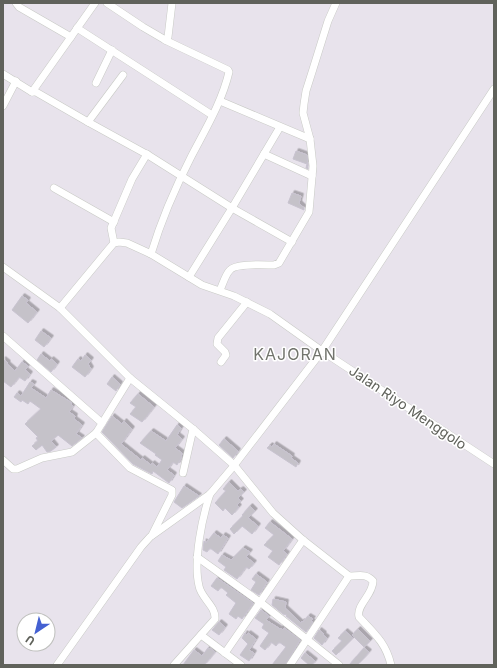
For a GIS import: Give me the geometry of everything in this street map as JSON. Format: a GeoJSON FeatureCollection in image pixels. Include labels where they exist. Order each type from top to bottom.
{"type":"FeatureCollection","features":[{"type":"Feature","properties":{"kind":"street"},"geometry":{"type":"LineString","coordinates":[[16,3],[20,7],[71,37]]}},
{"type":"Feature","properties":{"kind":"street"},"geometry":{"type":"LineString","coordinates":[[32,92],[95,3]]}},
{"type":"Feature","properties":{"kind":"street"},"geometry":{"type":"LineString","coordinates":[[107,3],[143,27],[166,40],[190,53],[228,70],[228,75],[220,101],[181,176],[151,254]]}},
{"type":"Feature","properties":{"kind":"street"},"geometry":{"type":"LineString","coordinates":[[166,40],[168,37],[172,3]]}},
{"type":"Feature","properties":{"kind":"street"},"geometry":{"type":"LineString","coordinates":[[220,290],[226,275],[232,268],[240,266],[276,265],[292,242],[309,212],[313,166],[310,138],[303,113],[306,91],[328,21],[336,3]]}},
{"type":"Feature","properties":{"kind":"street"},"geometry":{"type":"LineString","coordinates":[[77,28],[212,115]]}},
{"type":"Feature","properties":{"kind":"street"},"geometry":{"type":"LineString","coordinates":[[96,83],[112,50]]}},
{"type":"Feature","properties":{"kind":"street"},"geometry":{"type":"LineString","coordinates":[[3,74],[32,92],[36,92],[147,154],[232,208],[292,242]]}},
{"type":"Feature","properties":{"kind":"street"},"geometry":{"type":"LineString","coordinates":[[88,122],[124,75]]}},
{"type":"Feature","properties":{"kind":"street"},"geometry":{"type":"LineString","coordinates":[[3,106],[16,81]]}},
{"type":"Feature","properties":{"kind":"street"},"geometry":{"type":"LineString","coordinates":[[57,665],[135,554],[151,537],[210,494],[322,351],[494,89]]}},
{"type":"Feature","properties":{"kind":"street"},"geometry":{"type":"LineString","coordinates":[[220,101],[280,127],[310,138]]}},
{"type":"Feature","properties":{"kind":"street"},"geometry":{"type":"LineString","coordinates":[[189,277],[280,127]]}},
{"type":"Feature","properties":{"kind":"street"},"geometry":{"type":"LineString","coordinates":[[62,305],[114,243],[111,229],[132,179],[147,154]]}},
{"type":"Feature","properties":{"kind":"street"},"geometry":{"type":"LineString","coordinates":[[264,154],[312,176]]}},
{"type":"Feature","properties":{"kind":"street"},"geometry":{"type":"LineString","coordinates":[[54,188],[114,222]]}},
{"type":"Feature","properties":{"kind":"street","name":"Jalan Riyo Menggolo"},"geometry":{"type":"LineString","coordinates":[[114,243],[127,243],[151,254],[208,288],[220,290],[270,314],[322,351],[494,464]]}},
{"type":"Feature","properties":{"kind":"street"},"geometry":{"type":"LineString","coordinates":[[3,267],[62,305],[130,379],[192,429],[273,513],[303,540],[349,576],[366,575],[370,577],[373,581],[373,587],[358,614],[384,645],[391,665]]}},
{"type":"Feature","properties":{"kind":"street"},"geometry":{"type":"LineString","coordinates":[[221,362],[226,355],[217,344],[218,338],[247,302]]}},
{"type":"Feature","properties":{"kind":"street"},"geometry":{"type":"LineString","coordinates":[[3,336],[102,423]]}},
{"type":"Feature","properties":{"kind":"street"},"geometry":{"type":"LineString","coordinates":[[3,460],[13,469],[20,469],[42,458],[72,452],[96,434],[130,379]]}},
{"type":"Feature","properties":{"kind":"street"},"geometry":{"type":"LineString","coordinates":[[184,473],[192,429]]}},
{"type":"Feature","properties":{"kind":"street"},"geometry":{"type":"LineString","coordinates":[[96,434],[130,468],[172,490],[172,495],[151,537]]}},
{"type":"Feature","properties":{"kind":"street"},"geometry":{"type":"LineString","coordinates":[[174,665],[214,621],[215,614],[200,589],[198,582],[197,557],[204,514],[210,494]]}},
{"type":"Feature","properties":{"kind":"street"},"geometry":{"type":"LineString","coordinates":[[225,653],[303,540]]}},
{"type":"Feature","properties":{"kind":"street"},"geometry":{"type":"LineString","coordinates":[[197,557],[260,602],[339,665]]}},
{"type":"Feature","properties":{"kind":"street"},"geometry":{"type":"LineString","coordinates":[[290,665],[349,576]]}},
{"type":"Feature","properties":{"kind":"street"},"geometry":{"type":"LineString","coordinates":[[201,635],[241,665]]}},
{"type":"Feature","properties":{"kind":"building"},"geometry":{"type":"Polygon","coordinates":[[[296,151],[307,155],[308,169],[306,168],[307,164],[293,159],[296,151]]]}},
{"type":"Feature","properties":{"kind":"building"},"geometry":{"type":"Polygon","coordinates":[[[292,193],[301,196],[299,203],[304,210],[288,203],[292,193]]]}},
{"type":"Feature","properties":{"kind":"building"},"geometry":{"type":"Polygon","coordinates":[[[22,296],[28,300],[26,303],[37,312],[28,323],[12,310],[22,296]]]}},
{"type":"Feature","properties":{"kind":"building"},"geometry":{"type":"Polygon","coordinates":[[[41,331],[51,338],[44,347],[35,340],[41,331]]]}},
{"type":"Feature","properties":{"kind":"building"},"geometry":{"type":"Polygon","coordinates":[[[41,354],[57,364],[51,372],[37,360],[41,354]]]}},
{"type":"Feature","properties":{"kind":"building"},"geometry":{"type":"Polygon","coordinates":[[[85,355],[91,360],[88,364],[91,369],[85,377],[72,367],[78,359],[81,361],[85,355]]]}},
{"type":"Feature","properties":{"kind":"building"},"geometry":{"type":"Polygon","coordinates":[[[3,359],[15,371],[22,362],[28,366],[25,370],[30,374],[25,381],[19,377],[11,387],[3,381],[3,359]]]}},
{"type":"Feature","properties":{"kind":"building"},"geometry":{"type":"Polygon","coordinates":[[[112,377],[120,384],[116,391],[107,384],[112,377]]]}},
{"type":"Feature","properties":{"kind":"building"},"geometry":{"type":"Polygon","coordinates":[[[30,382],[34,384],[31,388],[46,398],[51,390],[72,403],[71,404],[73,406],[69,412],[75,416],[74,419],[82,425],[76,434],[82,438],[72,446],[58,435],[51,441],[56,447],[51,451],[47,452],[42,445],[36,450],[32,446],[38,441],[36,438],[38,437],[25,424],[41,409],[30,401],[28,404],[22,400],[21,402],[14,397],[17,393],[21,396],[30,382]]]}},
{"type":"Feature","properties":{"kind":"building"},"geometry":{"type":"Polygon","coordinates":[[[138,394],[154,407],[142,422],[130,414],[136,407],[130,403],[138,394]]]}},
{"type":"Feature","properties":{"kind":"building"},"geometry":{"type":"Polygon","coordinates":[[[112,416],[122,424],[124,421],[132,429],[121,444],[141,460],[142,458],[151,465],[152,463],[157,467],[162,460],[140,443],[151,431],[166,441],[177,425],[181,428],[177,435],[182,439],[175,448],[182,453],[181,458],[177,465],[173,462],[167,470],[174,475],[169,483],[153,471],[152,474],[133,464],[102,432],[112,416]]]}},
{"type":"Feature","properties":{"kind":"building"},"geometry":{"type":"Polygon","coordinates":[[[224,439],[238,451],[233,458],[219,445],[224,439]]]}},
{"type":"Feature","properties":{"kind":"building"},"geometry":{"type":"Polygon","coordinates":[[[274,444],[292,456],[291,458],[298,463],[296,467],[267,448],[270,445],[272,447],[274,444]]]}},
{"type":"Feature","properties":{"kind":"building"},"geometry":{"type":"Polygon","coordinates":[[[229,482],[238,491],[241,489],[244,492],[238,498],[241,501],[237,505],[239,507],[232,515],[225,508],[223,511],[215,503],[226,491],[223,489],[229,482]]]}},
{"type":"Feature","properties":{"kind":"building"},"geometry":{"type":"Polygon","coordinates":[[[184,486],[199,496],[182,508],[174,502],[184,486]]]}},
{"type":"Feature","properties":{"kind":"building"},"geometry":{"type":"Polygon","coordinates":[[[250,506],[255,511],[248,518],[258,526],[252,534],[242,526],[234,534],[230,529],[243,516],[242,515],[250,506]]]}},
{"type":"Feature","properties":{"kind":"building"},"geometry":{"type":"Polygon","coordinates":[[[270,522],[292,539],[283,551],[287,554],[279,565],[268,557],[273,551],[264,545],[274,535],[265,528],[270,522]]]}},
{"type":"Feature","properties":{"kind":"building"},"geometry":{"type":"Polygon","coordinates":[[[214,533],[221,538],[223,535],[228,538],[218,554],[210,548],[207,552],[203,550],[204,541],[206,543],[214,533]]]}},
{"type":"Feature","properties":{"kind":"building"},"geometry":{"type":"Polygon","coordinates":[[[243,548],[250,552],[246,557],[254,563],[249,569],[246,567],[237,579],[224,570],[226,567],[218,561],[222,555],[231,560],[243,548]]]}},
{"type":"Feature","properties":{"kind":"building"},"geometry":{"type":"Polygon","coordinates":[[[256,574],[267,582],[259,595],[251,590],[256,582],[252,579],[256,574]]]}},
{"type":"Feature","properties":{"kind":"building"},"geometry":{"type":"Polygon","coordinates":[[[217,578],[253,603],[242,619],[238,616],[236,619],[229,614],[236,603],[226,595],[228,593],[221,587],[218,591],[211,586],[217,578]]]}},
{"type":"Feature","properties":{"kind":"building"},"geometry":{"type":"Polygon","coordinates":[[[273,599],[286,602],[285,608],[301,623],[308,616],[313,619],[311,621],[313,622],[306,632],[286,616],[287,615],[283,614],[272,605],[273,599]]]}},
{"type":"Feature","properties":{"kind":"building"},"geometry":{"type":"Polygon","coordinates":[[[261,610],[269,616],[266,620],[280,629],[281,628],[283,630],[284,628],[300,640],[285,665],[272,665],[286,647],[279,642],[276,646],[271,642],[265,650],[260,646],[269,633],[262,628],[264,624],[255,618],[261,610]]]}},
{"type":"Feature","properties":{"kind":"building"},"geometry":{"type":"Polygon","coordinates":[[[219,622],[225,627],[219,635],[212,630],[219,622]]]}},
{"type":"Feature","properties":{"kind":"building"},"geometry":{"type":"Polygon","coordinates":[[[358,629],[370,641],[364,647],[352,635],[358,629]]]}},
{"type":"Feature","properties":{"kind":"building"},"geometry":{"type":"Polygon","coordinates":[[[319,630],[327,638],[322,645],[314,638],[319,630]]]}},
{"type":"Feature","properties":{"kind":"building"},"geometry":{"type":"Polygon","coordinates":[[[345,631],[353,638],[336,655],[332,651],[342,641],[338,638],[345,631]]]}},
{"type":"Feature","properties":{"kind":"building"},"geometry":{"type":"Polygon","coordinates":[[[245,633],[247,635],[248,633],[256,639],[249,650],[254,653],[249,661],[240,655],[248,644],[242,638],[245,633]]]}},
{"type":"Feature","properties":{"kind":"building"},"geometry":{"type":"Polygon","coordinates":[[[208,648],[215,652],[204,665],[183,665],[194,650],[202,656],[208,648]]]}},
{"type":"Feature","properties":{"kind":"building"},"geometry":{"type":"Polygon","coordinates":[[[364,648],[369,652],[363,659],[357,665],[349,665],[364,648]]]}},
{"type":"Feature","properties":{"kind":"building"},"geometry":{"type":"Polygon","coordinates":[[[305,653],[315,661],[312,665],[309,665],[301,658],[305,653]]]}},
{"type":"Feature","properties":{"kind":"district","name":"KAJORAN"},"geometry":{"type":"Point","coordinates":[295,354]}}]}
